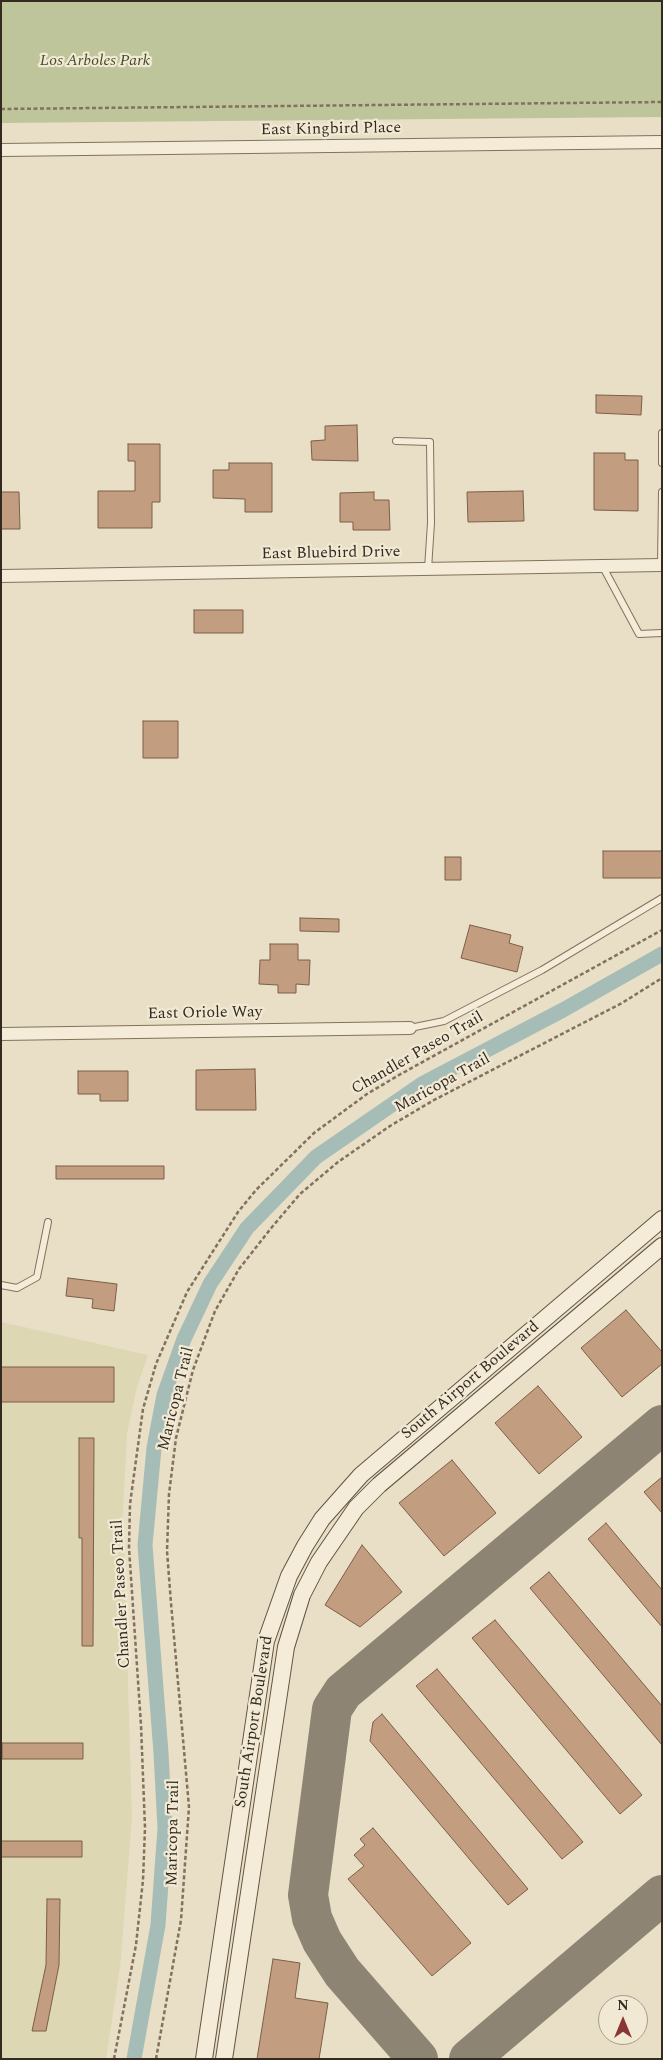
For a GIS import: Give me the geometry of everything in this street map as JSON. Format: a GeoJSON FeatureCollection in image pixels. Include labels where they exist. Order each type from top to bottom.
{"type":"FeatureCollection","features":[{"type":"Feature","properties":{"kind":"street","name":"East Kingbird Place"},"geometry":{"type":"LineString","coordinates":[[1,150],[662,142]]}},
{"type":"Feature","properties":{"kind":"street","name":"East Bluebird Drive"},"geometry":{"type":"LineString","coordinates":[[1,576],[662,566]]}},
{"type":"Feature","properties":{"kind":"street","name":"East Oriole Way"},"geometry":{"type":"LineString","coordinates":[[1,1034],[410,1028]]}},
{"type":"Feature","properties":{"kind":"street","name":"South Airport Boulevard"},"geometry":{"type":"LineString","coordinates":[[204,2059],[266,1641],[289,1576],[318,1526],[340,1497],[384,1455],[662,1219]]}},
{"type":"Feature","properties":{"kind":"street","name":"South Airport Boulevard"},"geometry":{"type":"LineString","coordinates":[[224,2059],[286,1646],[302,1595],[319,1562],[356,1508],[378,1485],[662,1246]]}},
{"type":"Feature","properties":{"kind":"street"},"geometry":{"type":"LineString","coordinates":[[254,1714],[274,1719]]}},
{"type":"Feature","properties":{"kind":"lane"},"geometry":{"type":"LineString","coordinates":[[662,433],[662,464]]}},
{"type":"Feature","properties":{"kind":"lane"},"geometry":{"type":"LineString","coordinates":[[396,441],[430,442],[431,523],[428,569]]}},
{"type":"Feature","properties":{"kind":"lane"},"geometry":{"type":"LineString","coordinates":[[662,492],[662,566]]}},
{"type":"Feature","properties":{"kind":"lane"},"geometry":{"type":"LineString","coordinates":[[603,566],[639,634],[662,633]]}},
{"type":"Feature","properties":{"kind":"lane"},"geometry":{"type":"LineString","coordinates":[[410,1028],[453,1016],[542,970],[662,898]]}},
{"type":"Feature","properties":{"kind":"lane"},"geometry":{"type":"LineString","coordinates":[[1,1285],[17,1288],[37,1277],[48,1222]]}},
{"type":"Feature","properties":{"kind":"path"},"geometry":{"type":"LineString","coordinates":[[1,109],[662,102]]}},
{"type":"Feature","properties":{"kind":"path","name":"Chandler Paseo Trail"},"geometry":{"type":"LineString","coordinates":[[114,2059],[136,1945],[144,1872],[145,1828],[142,1734],[129,1548],[130,1504],[142,1409],[159,1356],[187,1292],[238,1212],[256,1190],[314,1133],[367,1094],[399,1075],[662,930]]}},
{"type":"Feature","properties":{"kind":"path","name":"Maricopa Trail"},"geometry":{"type":"LineString","coordinates":[[156,2059],[181,1920],[186,1875],[189,1807],[169,1586],[167,1551],[169,1494],[176,1438],[192,1370],[214,1310],[239,1269],[278,1220],[300,1194],[338,1162],[390,1126],[434,1100],[622,1003],[662,978]]}},
{"type":"Feature","properties":{"kind":"shaded area"},"geometry":{"type":"Polygon","coordinates":[[[1,1322],[148,1355],[137,1387],[127,1433],[123,1513],[132,1819],[120,1968],[106,2059],[1,2059],[1,1322]]]}},
{"type":"Feature","properties":{"kind":"green space","name":"Los Arboles Park"},"geometry":{"type":"Polygon","coordinates":[[[1,1],[662,1],[662,117],[1,123],[1,1]]]}},
{"type":"Feature","properties":{"kind":"building"},"geometry":{"type":"Polygon","coordinates":[[[596,395],[642,396],[641,415],[596,413],[596,395]]]}},
{"type":"Feature","properties":{"kind":"building"},"geometry":{"type":"Polygon","coordinates":[[[357,425],[358,461],[312,460],[311,441],[325,440],[325,426],[357,425]]]}},
{"type":"Feature","properties":{"kind":"building"},"geometry":{"type":"Polygon","coordinates":[[[128,444],[160,444],[160,502],[152,502],[152,528],[98,528],[98,491],[135,491],[135,461],[128,461],[128,444]]]}},
{"type":"Feature","properties":{"kind":"building"},"geometry":{"type":"Polygon","coordinates":[[[594,453],[625,453],[625,460],[638,460],[638,511],[594,510],[594,453]]]}},
{"type":"Feature","properties":{"kind":"building"},"geometry":{"type":"Polygon","coordinates":[[[229,463],[272,463],[272,512],[245,512],[245,499],[213,498],[213,470],[229,470],[229,463]]]}},
{"type":"Feature","properties":{"kind":"building"},"geometry":{"type":"Polygon","coordinates":[[[523,491],[524,521],[468,522],[467,492],[523,491]]]}},
{"type":"Feature","properties":{"kind":"building"},"geometry":{"type":"Polygon","coordinates":[[[1,492],[19,492],[20,529],[1,529],[1,492]]]}},
{"type":"Feature","properties":{"kind":"building"},"geometry":{"type":"Polygon","coordinates":[[[374,492],[374,500],[389,500],[390,530],[353,530],[353,522],[340,522],[340,493],[374,492]]]}},
{"type":"Feature","properties":{"kind":"building"},"geometry":{"type":"Polygon","coordinates":[[[194,610],[243,610],[243,633],[194,633],[194,610]]]}},
{"type":"Feature","properties":{"kind":"building"},"geometry":{"type":"Polygon","coordinates":[[[143,721],[178,721],[178,758],[143,758],[143,721]]]}},
{"type":"Feature","properties":{"kind":"building"},"geometry":{"type":"Polygon","coordinates":[[[603,851],[662,851],[662,878],[603,878],[603,851]]]}},
{"type":"Feature","properties":{"kind":"building"},"geometry":{"type":"Polygon","coordinates":[[[445,857],[461,857],[461,880],[445,880],[445,857]]]}},
{"type":"Feature","properties":{"kind":"building"},"geometry":{"type":"Polygon","coordinates":[[[300,918],[339,919],[339,932],[300,931],[300,918]]]}},
{"type":"Feature","properties":{"kind":"building"},"geometry":{"type":"Polygon","coordinates":[[[470,925],[511,935],[509,943],[523,947],[517,972],[461,958],[470,925]]]}},
{"type":"Feature","properties":{"kind":"building"},"geometry":{"type":"Polygon","coordinates":[[[270,944],[298,944],[298,960],[310,960],[309,985],[296,984],[296,993],[278,993],[278,985],[259,984],[260,960],[270,960],[270,944]]]}},
{"type":"Feature","properties":{"kind":"building"},"geometry":{"type":"Polygon","coordinates":[[[255,1069],[256,1110],[196,1110],[196,1070],[255,1069]]]}},
{"type":"Feature","properties":{"kind":"building"},"geometry":{"type":"Polygon","coordinates":[[[78,1071],[128,1071],[128,1101],[100,1101],[100,1094],[78,1094],[78,1071]]]}},
{"type":"Feature","properties":{"kind":"building"},"geometry":{"type":"Polygon","coordinates":[[[56,1166],[164,1166],[164,1179],[56,1179],[56,1166]]]}},
{"type":"Feature","properties":{"kind":"building"},"geometry":{"type":"Polygon","coordinates":[[[68,1278],[117,1284],[114,1311],[92,1308],[93,1299],[66,1296],[68,1278]]]}},
{"type":"Feature","properties":{"kind":"building"},"geometry":{"type":"Polygon","coordinates":[[[626,1310],[662,1352],[662,1364],[622,1397],[581,1348],[626,1310]]]}},
{"type":"Feature","properties":{"kind":"building"},"geometry":{"type":"Polygon","coordinates":[[[1,1367],[114,1367],[114,1402],[1,1402],[1,1367]]]}},
{"type":"Feature","properties":{"kind":"building"},"geometry":{"type":"Polygon","coordinates":[[[538,1386],[582,1437],[539,1474],[495,1423],[538,1386]]]}},
{"type":"Feature","properties":{"kind":"building"},"geometry":{"type":"Polygon","coordinates":[[[79,1438],[94,1438],[93,1646],[82,1646],[82,1538],[79,1538],[79,1438]]]}},
{"type":"Feature","properties":{"kind":"building"},"geometry":{"type":"Polygon","coordinates":[[[452,1460],[496,1513],[444,1556],[399,1503],[452,1460]]]}},
{"type":"Feature","properties":{"kind":"building"},"geometry":{"type":"Polygon","coordinates":[[[662,1477],[662,1513],[644,1492],[662,1477]]]}},
{"type":"Feature","properties":{"kind":"building"},"geometry":{"type":"Polygon","coordinates":[[[606,1523],[662,1590],[662,1627],[588,1539],[606,1523]]]}},
{"type":"Feature","properties":{"kind":"building"},"geometry":{"type":"Polygon","coordinates":[[[362,1545],[402,1592],[360,1627],[325,1605],[362,1545]]]}},
{"type":"Feature","properties":{"kind":"building"},"geometry":{"type":"Polygon","coordinates":[[[549,1572],[662,1706],[662,1745],[530,1588],[549,1572]]]}},
{"type":"Feature","properties":{"kind":"building"},"geometry":{"type":"Polygon","coordinates":[[[495,1620],[642,1795],[620,1814],[472,1638],[495,1620]]]}},
{"type":"Feature","properties":{"kind":"building"},"geometry":{"type":"Polygon","coordinates":[[[437,1669],[583,1842],[562,1859],[416,1686],[437,1669]]]}},
{"type":"Feature","properties":{"kind":"building"},"geometry":{"type":"Polygon","coordinates":[[[382,1714],[528,1889],[508,1905],[370,1741],[373,1722],[382,1714]]]}},
{"type":"Feature","properties":{"kind":"building"},"geometry":{"type":"Polygon","coordinates":[[[2,1743],[83,1743],[83,1759],[2,1759],[2,1743]]]}},
{"type":"Feature","properties":{"kind":"building"},"geometry":{"type":"Polygon","coordinates":[[[373,1828],[471,1943],[432,1976],[348,1879],[364,1866],[354,1855],[365,1845],[360,1839],[373,1828]]]}},
{"type":"Feature","properties":{"kind":"building"},"geometry":{"type":"Polygon","coordinates":[[[1,1841],[82,1841],[82,1857],[1,1857],[1,1841]]]}},
{"type":"Feature","properties":{"kind":"building"},"geometry":{"type":"Polygon","coordinates":[[[47,1899],[60,1899],[59,1965],[46,2031],[32,2031],[46,1965],[47,1899]]]}},
{"type":"Feature","properties":{"kind":"building"},"geometry":{"type":"Polygon","coordinates":[[[273,1959],[300,1963],[295,1998],[328,2003],[319,2059],[257,2059],[273,1959]]]}},
{"type":"Feature","properties":{"kind":"waterway"},"geometry":{"type":"LineString","coordinates":[[134,2059],[158,1925],[165,1828],[145,1545],[154,1448],[164,1395],[184,1339],[210,1284],[247,1228],[316,1157],[422,1084],[563,1010],[662,954]]}},
{"type":"Feature","properties":{"kind":"taxiway"},"geometry":{"type":"LineString","coordinates":[[418,2059],[342,1972],[322,1941],[312,1918],[308,1895],[332,1709],[343,1692],[662,1425]]}},
{"type":"Feature","properties":{"kind":"taxiway"},"geometry":{"type":"LineString","coordinates":[[469,2059],[662,1895]]}}]}
